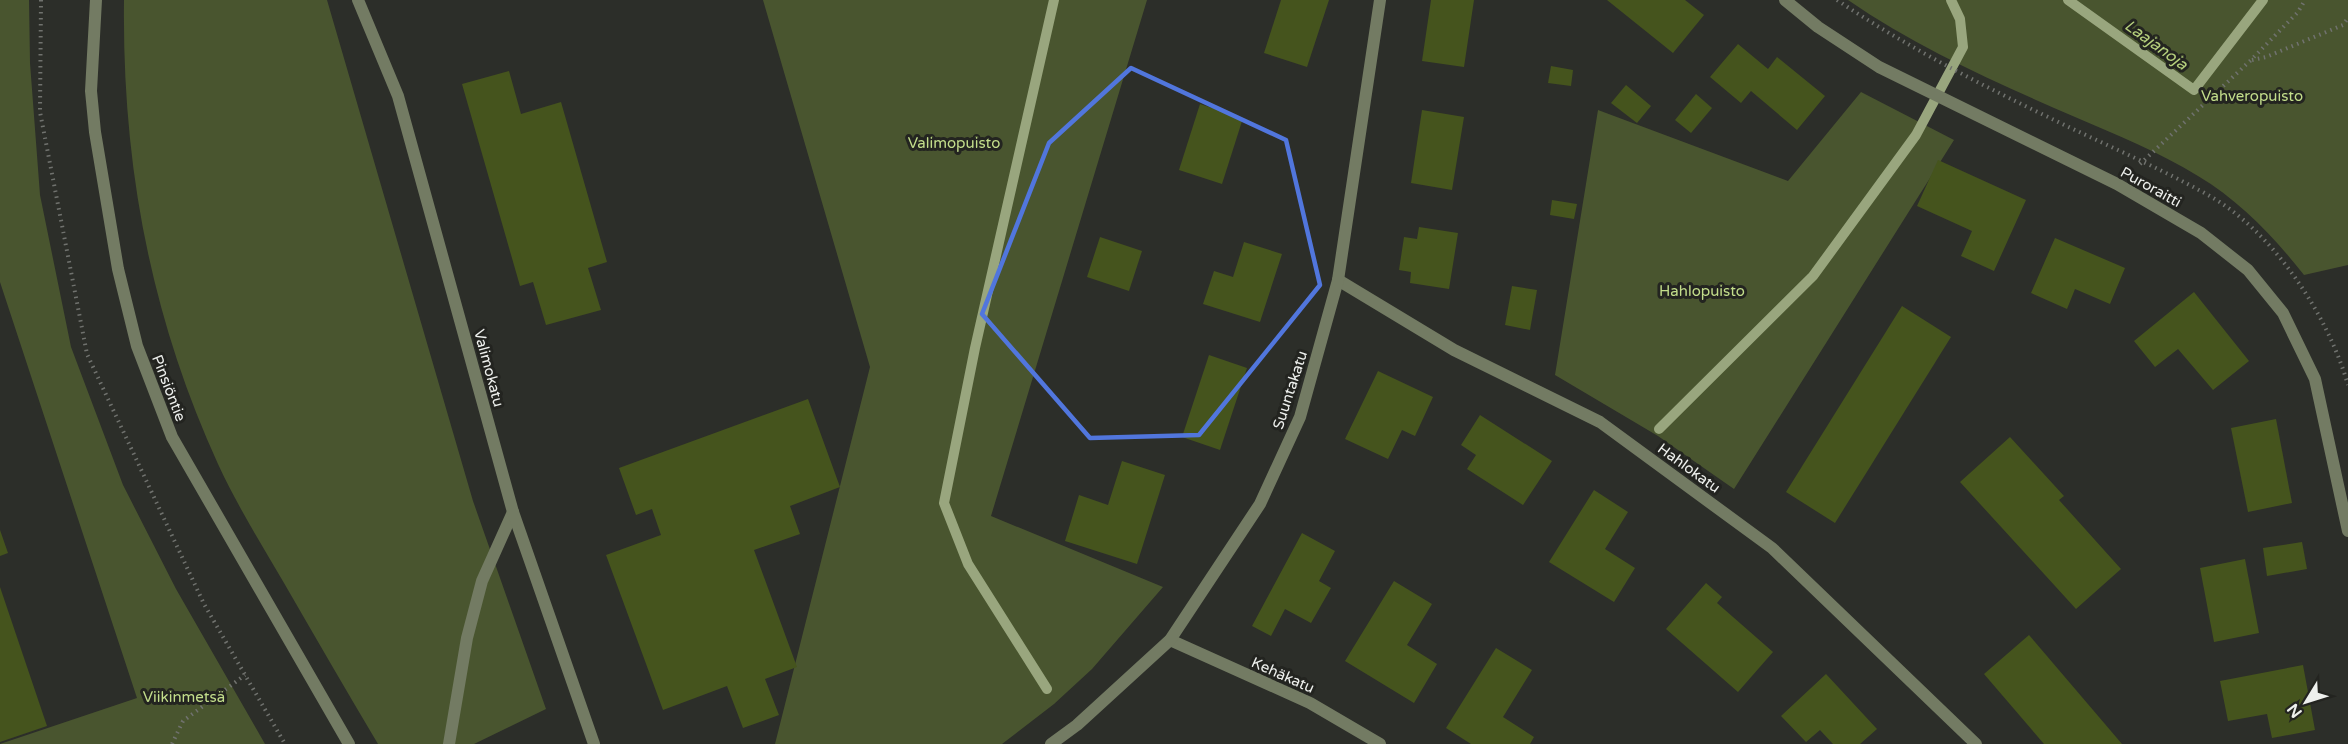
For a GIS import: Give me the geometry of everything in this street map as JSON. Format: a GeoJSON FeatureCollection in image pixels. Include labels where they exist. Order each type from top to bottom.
{"type":"FeatureCollection","features":[{"type":"Feature","properties":{"kind":"street","name":"Pinsiöntie"},"geometry":{"type":"LineString","coordinates":[[96,0],[91,91],[95,132],[118,269],[137,346],[172,437],[349,744]]}},
{"type":"Feature","properties":{"kind":"street","name":"Valimokatu"},"geometry":{"type":"LineString","coordinates":[[358,0],[398,96],[513,512],[594,744]]}},
{"type":"Feature","properties":{"kind":"street","name":"Suuntakatu"},"geometry":{"type":"LineString","coordinates":[[1051,744],[1077,725],[1170,640],[1265,493],[1300,417],[1338,280],[1380,0]]}},
{"type":"Feature","properties":{"kind":"street","name":"Puroraitti"},"geometry":{"type":"LineString","coordinates":[[1785,0],[1818,27],[1879,67],[2117,184],[2201,233],[2248,270],[2283,313],[2315,379],[2348,531]]}},
{"type":"Feature","properties":{"kind":"street","name":"Hahlokatu"},"geometry":{"type":"LineString","coordinates":[[1338,280],[1454,350],[1600,422],[1772,548],[1976,744]]}},
{"type":"Feature","properties":{"kind":"street"},"geometry":{"type":"LineString","coordinates":[[449,744],[467,638],[482,581],[513,512]]}},
{"type":"Feature","properties":{"kind":"street","name":"Kehäkatu"},"geometry":{"type":"LineString","coordinates":[[1170,640],[1310,703],[1380,744]]}},
{"type":"Feature","properties":{"kind":"path"},"geometry":{"type":"LineString","coordinates":[[2117,184],[2251,60],[2298,12],[2305,0]]}},
{"type":"Feature","properties":{"kind":"path"},"geometry":{"type":"LineString","coordinates":[[2251,60],[2266,57],[2343,25],[2348,18]]}},
{"type":"Feature","properties":{"kind":"path"},"geometry":{"type":"LineString","coordinates":[[172,744],[183,721],[245,675]]}},
{"type":"Feature","properties":{"kind":"highlighted area"},"geometry":{"type":"Polygon","coordinates":[[[1131,68],[1286,140],[1320,285],[1199,435],[1090,438],[982,314],[1049,143],[1131,68]]]}},
{"type":"Feature","properties":{"kind":"green space","name":"Viikinmetsä"},"geometry":{"type":"Polygon","coordinates":[[[0,0],[29,0],[30,63],[40,195],[71,347],[123,485],[176,589],[265,744],[0,744],[137,698],[0,282],[0,0]]]}},
{"type":"Feature","properties":{"kind":"green space"},"geometry":{"type":"Polygon","coordinates":[[[124,0],[327,0],[473,501],[546,709],[474,744],[378,744],[233,494],[194,408],[174,352],[158,295],[135,179],[128,120],[124,0]]]}},
{"type":"Feature","properties":{"kind":"green space","name":"Valimopuisto"},"geometry":{"type":"Polygon","coordinates":[[[763,0],[1147,0],[991,516],[1163,587],[1092,669],[1054,704],[1002,744],[775,744],[870,367],[763,0]]]}},
{"type":"Feature","properties":{"kind":"green space","name":"Vahveropuisto"},"geometry":{"type":"Polygon","coordinates":[[[1848,0],[2348,0],[2348,265],[2304,275],[2256,221],[2198,176],[2138,144],[1930,50],[1848,0]]]}},
{"type":"Feature","properties":{"kind":"green space","name":"Hahlopuisto"},"geometry":{"type":"Polygon","coordinates":[[[1861,92],[1954,140],[1734,489],[1658,436],[1555,375],[1598,110],[1788,181],[1861,92]]]}},
{"type":"Feature","properties":{"kind":"building"},"geometry":{"type":"Polygon","coordinates":[[[1281,0],[1329,0],[1307,67],[1264,53],[1281,0]]]}},
{"type":"Feature","properties":{"kind":"building"},"geometry":{"type":"Polygon","coordinates":[[[1431,0],[1474,0],[1464,67],[1422,61],[1431,0]]]}},
{"type":"Feature","properties":{"kind":"building"},"geometry":{"type":"Polygon","coordinates":[[[1607,0],[1685,0],[1704,15],[1673,53],[1607,0]]]}},
{"type":"Feature","properties":{"kind":"building"},"geometry":{"type":"Polygon","coordinates":[[[1738,44],[1768,69],[1777,57],[1825,96],[1797,130],[1751,91],[1741,103],[1710,77],[1738,44]]]}},
{"type":"Feature","properties":{"kind":"building"},"geometry":{"type":"Polygon","coordinates":[[[1551,66],[1573,70],[1571,86],[1548,83],[1551,66]]]}},
{"type":"Feature","properties":{"kind":"building"},"geometry":{"type":"Polygon","coordinates":[[[509,71],[521,114],[561,102],[607,262],[588,268],[601,310],[546,325],[533,282],[520,286],[462,84],[509,71]]]}},
{"type":"Feature","properties":{"kind":"building"},"geometry":{"type":"Polygon","coordinates":[[[1626,85],[1651,106],[1637,123],[1611,103],[1626,85]]]}},
{"type":"Feature","properties":{"kind":"building"},"geometry":{"type":"Polygon","coordinates":[[[1696,94],[1712,108],[1691,133],[1675,120],[1696,94]]]}},
{"type":"Feature","properties":{"kind":"building"},"geometry":{"type":"Polygon","coordinates":[[[1200,104],[1243,118],[1222,184],[1179,170],[1200,104]]]}},
{"type":"Feature","properties":{"kind":"building"},"geometry":{"type":"Polygon","coordinates":[[[1422,110],[1464,117],[1452,190],[1411,183],[1422,110]]]}},
{"type":"Feature","properties":{"kind":"building"},"geometry":{"type":"Polygon","coordinates":[[[1938,160],[2026,200],[1994,271],[1961,256],[1972,231],[1917,206],[1938,160]]]}},
{"type":"Feature","properties":{"kind":"building"},"geometry":{"type":"Polygon","coordinates":[[[1552,200],[1577,204],[1574,219],[1550,215],[1552,200]]]}},
{"type":"Feature","properties":{"kind":"building"},"geometry":{"type":"Polygon","coordinates":[[[1419,227],[1458,233],[1449,289],[1410,283],[1411,272],[1399,270],[1404,237],[1417,239],[1419,227]]]}},
{"type":"Feature","properties":{"kind":"building"},"geometry":{"type":"Polygon","coordinates":[[[1100,237],[1142,251],[1129,291],[1087,277],[1100,237]]]}},
{"type":"Feature","properties":{"kind":"building"},"geometry":{"type":"Polygon","coordinates":[[[2055,238],[2125,268],[2110,304],[2075,289],[2067,309],[2031,293],[2055,238]]]}},
{"type":"Feature","properties":{"kind":"building"},"geometry":{"type":"Polygon","coordinates":[[[1244,242],[1282,254],[1260,322],[1203,304],[1214,271],[1233,277],[1244,242]]]}},
{"type":"Feature","properties":{"kind":"building"},"geometry":{"type":"Polygon","coordinates":[[[1512,286],[1537,290],[1530,330],[1505,325],[1512,286]]]}},
{"type":"Feature","properties":{"kind":"building"},"geometry":{"type":"Polygon","coordinates":[[[2194,292],[2249,361],[2213,390],[2178,349],[2155,367],[2134,341],[2194,292]]]}},
{"type":"Feature","properties":{"kind":"building"},"geometry":{"type":"Polygon","coordinates":[[[1902,306],[1951,337],[1835,523],[1786,492],[1902,306]]]}},
{"type":"Feature","properties":{"kind":"building"},"geometry":{"type":"Polygon","coordinates":[[[1209,355],[1247,368],[1220,450],[1182,437],[1209,355]]]}},
{"type":"Feature","properties":{"kind":"building"},"geometry":{"type":"Polygon","coordinates":[[[1378,371],[1433,397],[1415,436],[1402,430],[1388,459],[1345,439],[1378,371]]]}},
{"type":"Feature","properties":{"kind":"building"},"geometry":{"type":"Polygon","coordinates":[[[808,399],[840,487],[790,506],[800,534],[754,550],[797,667],[765,679],[779,715],[743,728],[727,686],[663,710],[606,555],[661,535],[652,509],[636,515],[619,468],[808,399]]]}},
{"type":"Feature","properties":{"kind":"building"},"geometry":{"type":"Polygon","coordinates":[[[1480,415],[1552,461],[1523,505],[1467,469],[1476,455],[1461,445],[1480,415]]]}},
{"type":"Feature","properties":{"kind":"building"},"geometry":{"type":"Polygon","coordinates":[[[2276,419],[2292,503],[2248,512],[2231,428],[2276,419]]]}},
{"type":"Feature","properties":{"kind":"building"},"geometry":{"type":"Polygon","coordinates":[[[2010,437],[2064,496],[2059,500],[2121,569],[2076,609],[1960,482],[2010,437]]]}},
{"type":"Feature","properties":{"kind":"building"},"geometry":{"type":"Polygon","coordinates":[[[1122,461],[1165,475],[1137,564],[1065,541],[1079,495],[1108,505],[1122,461]]]}},
{"type":"Feature","properties":{"kind":"building"},"geometry":{"type":"Polygon","coordinates":[[[1594,490],[1628,512],[1605,549],[1635,568],[1614,602],[1549,562],[1594,490]]]}},
{"type":"Feature","properties":{"kind":"building"},"geometry":{"type":"Polygon","coordinates":[[[0,530],[8,553],[0,556],[0,530]]]}},
{"type":"Feature","properties":{"kind":"building"},"geometry":{"type":"Polygon","coordinates":[[[1302,533],[1335,551],[1319,581],[1331,588],[1311,623],[1285,609],[1271,636],[1252,626],[1302,533]]]}},
{"type":"Feature","properties":{"kind":"building"},"geometry":{"type":"Polygon","coordinates":[[[2302,542],[2307,569],[2267,576],[2263,548],[2302,542]]]}},
{"type":"Feature","properties":{"kind":"building"},"geometry":{"type":"Polygon","coordinates":[[[2245,559],[2259,633],[2214,642],[2200,568],[2245,559]]]}},
{"type":"Feature","properties":{"kind":"building"},"geometry":{"type":"Polygon","coordinates":[[[1394,581],[1432,604],[1407,645],[1437,664],[1414,703],[1345,661],[1394,581]]]}},
{"type":"Feature","properties":{"kind":"building"},"geometry":{"type":"Polygon","coordinates":[[[1706,583],[1722,597],[1717,603],[1773,652],[1738,692],[1666,629],[1706,583]]]}},
{"type":"Feature","properties":{"kind":"building"},"geometry":{"type":"Polygon","coordinates":[[[0,587],[47,726],[0,742],[0,587]]]}},
{"type":"Feature","properties":{"kind":"building"},"geometry":{"type":"Polygon","coordinates":[[[2029,635],[2122,744],[2044,744],[1984,674],[2029,635]]]}},
{"type":"Feature","properties":{"kind":"building"},"geometry":{"type":"Polygon","coordinates":[[[1496,648],[1532,670],[1503,717],[1534,737],[1530,744],[1471,744],[1446,728],[1496,648]]]}},
{"type":"Feature","properties":{"kind":"building"},"geometry":{"type":"Polygon","coordinates":[[[2303,665],[2315,730],[2272,738],[2267,714],[2228,721],[2220,681],[2303,665]]]}},
{"type":"Feature","properties":{"kind":"building"},"geometry":{"type":"Polygon","coordinates":[[[1826,674],[1877,729],[1860,744],[1833,744],[1820,730],[1806,742],[1781,716],[1826,674]]]}},
{"type":"Feature","properties":{"kind":"waterway"},"geometry":{"type":"LineString","coordinates":[[1047,689],[968,564],[944,503],[975,348],[1054,0]]}},
{"type":"Feature","properties":{"kind":"waterway"},"geometry":{"type":"LineString","coordinates":[[1659,429],[1813,276],[1916,135],[1963,47],[1960,19],[1951,0]]}},
{"type":"Feature","properties":{"kind":"waterway","name":"Laajanoja"},"geometry":{"type":"LineString","coordinates":[[2068,0],[2194,90],[2263,0]]}}]}
